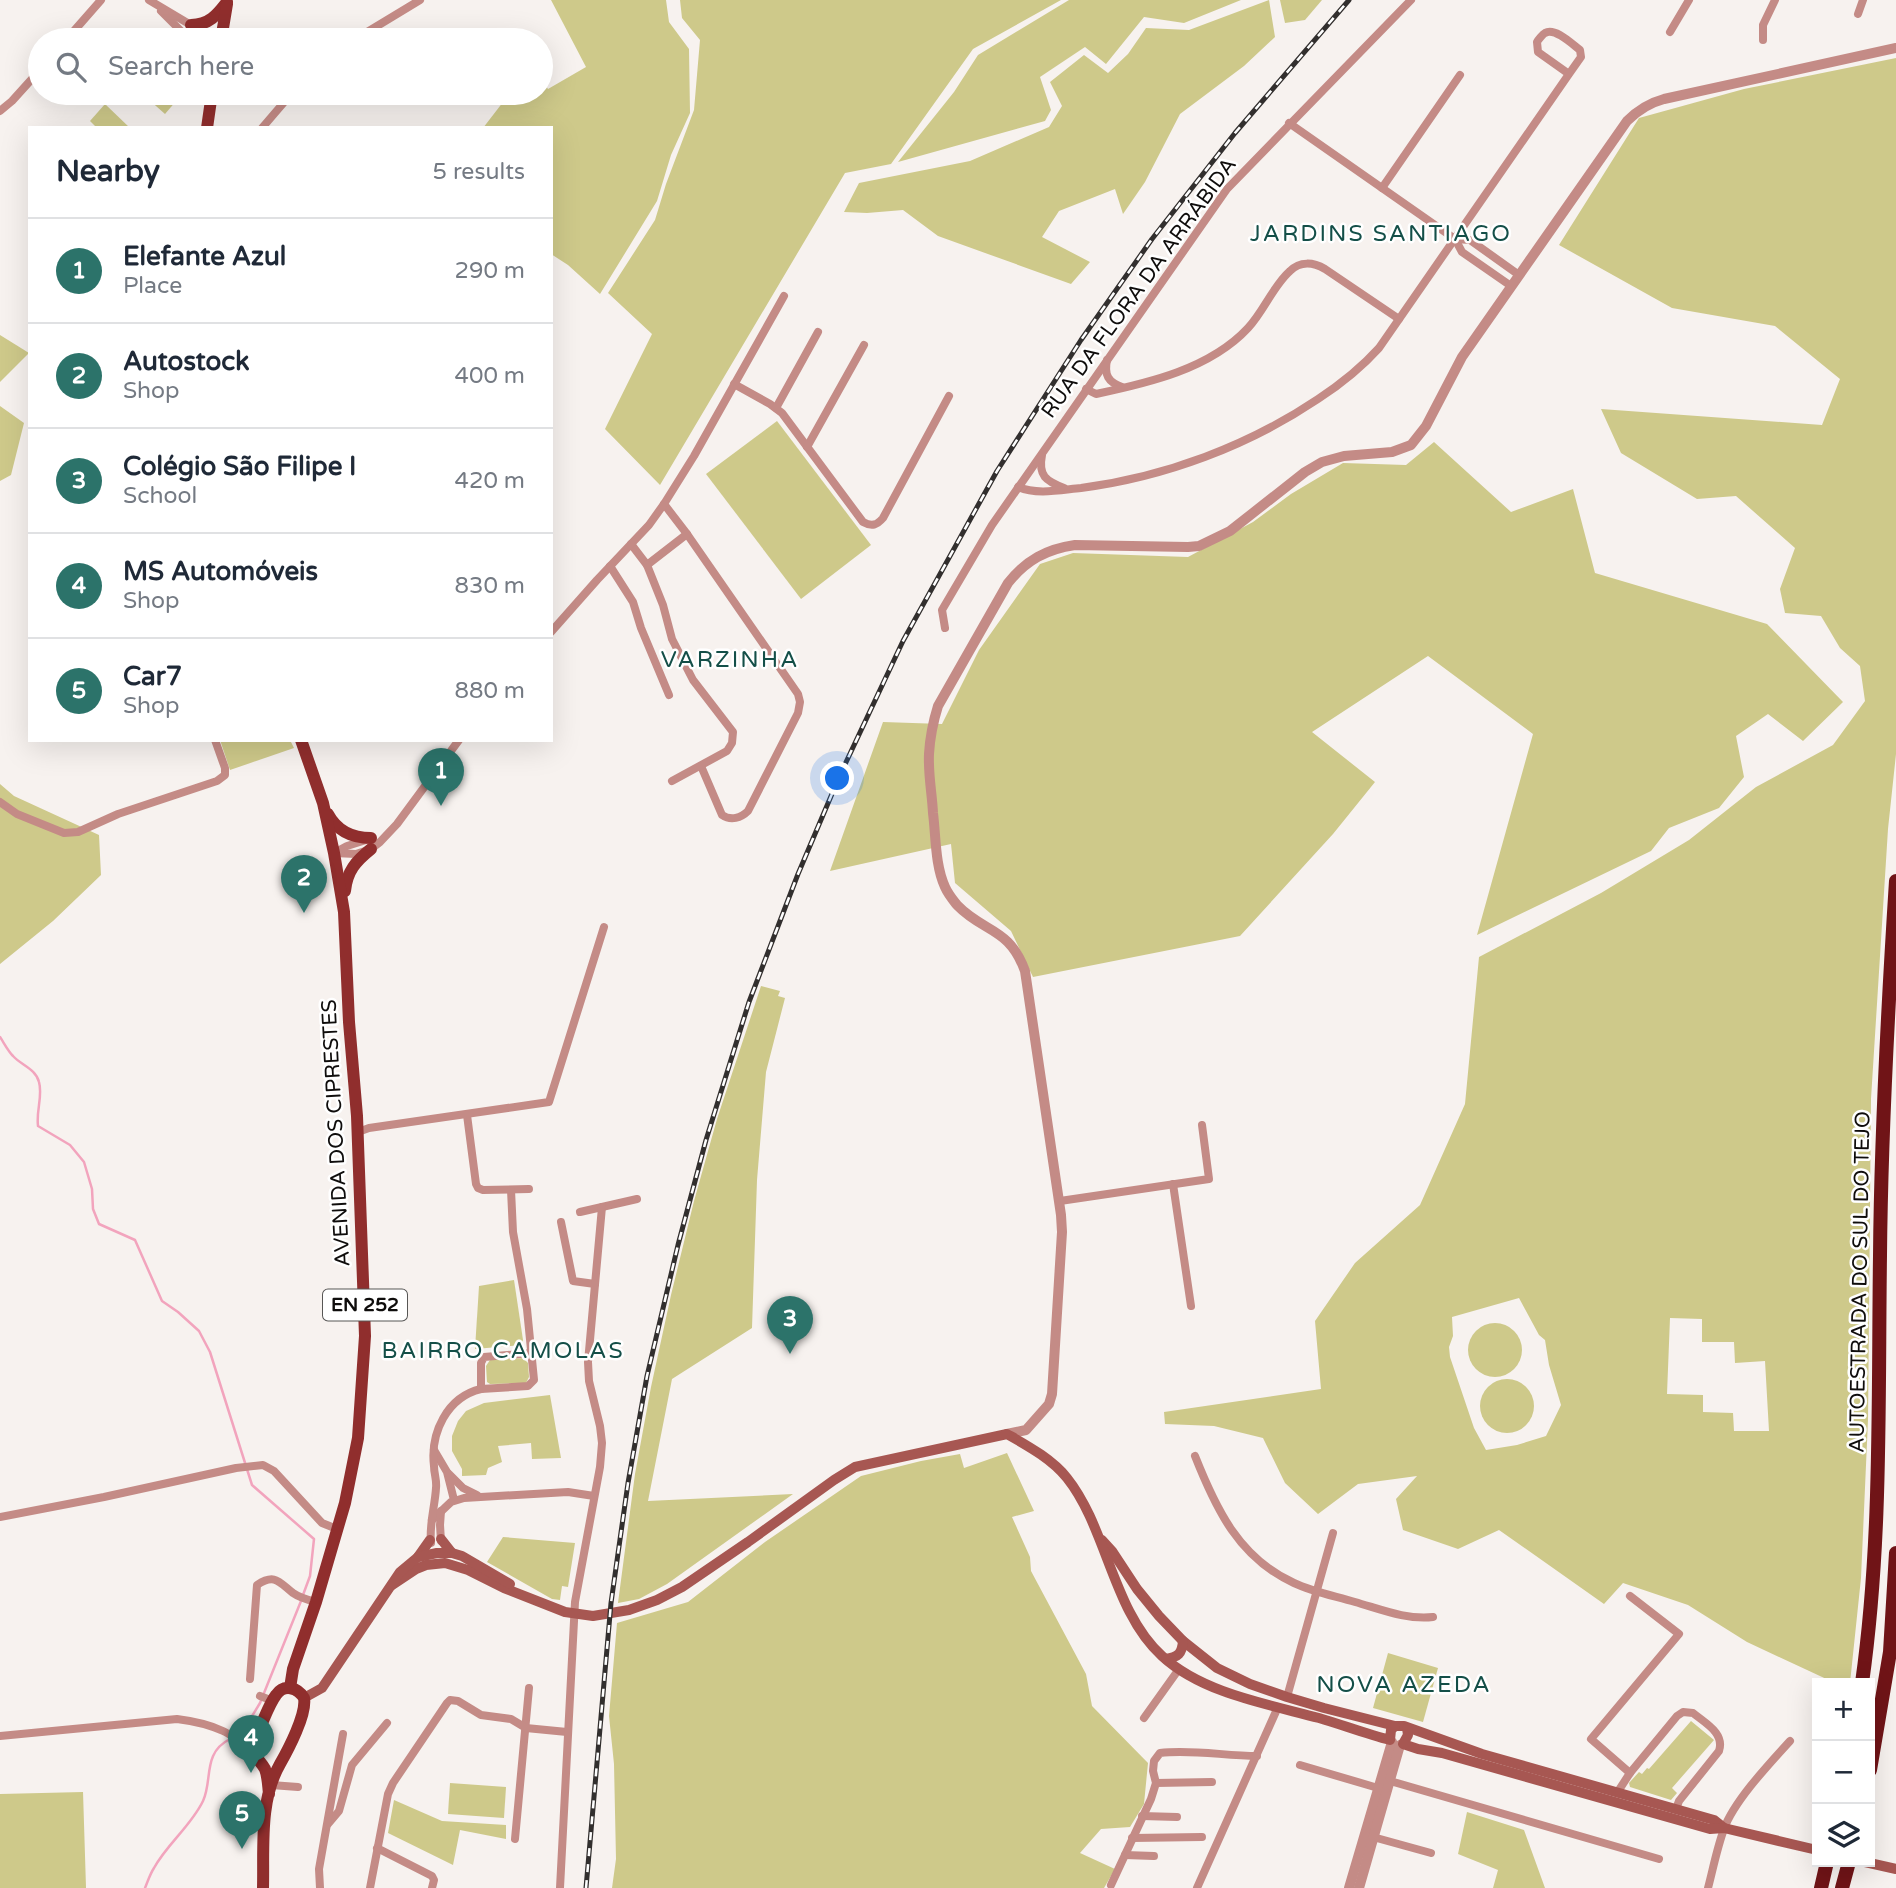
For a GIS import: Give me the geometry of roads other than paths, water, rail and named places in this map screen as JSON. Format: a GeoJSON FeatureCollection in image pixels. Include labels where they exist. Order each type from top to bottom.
{"type":"FeatureCollection","features":[{"type":"Feature","properties":{"kind":"highway","name":"AUTOESTRADA DO SUL DO TEJO"},"geometry":{"type":"LineString","coordinates":[[1863,1678],[1876,1523],[1882,1170],[1896,881]]}},
{"type":"Feature","properties":{"kind":"highway"},"geometry":{"type":"LineString","coordinates":[[1875,1741],[1890,1652],[1896,1553]]}},
{"type":"Feature","properties":{"kind":"highway"},"geometry":{"type":"LineString","coordinates":[[1821,1888],[1826,1867]]}},
{"type":"Feature","properties":{"kind":"highway"},"geometry":{"type":"LineString","coordinates":[[1842,1888],[1848,1867]]}},
{"type":"Feature","properties":{"kind":"main road"},"geometry":{"type":"LineString","coordinates":[[199,28],[211,20],[228,1]]}},
{"type":"Feature","properties":{"kind":"main road"},"geometry":{"type":"LineString","coordinates":[[221,28],[228,1]]}},
{"type":"Feature","properties":{"kind":"main road"},"geometry":{"type":"LineString","coordinates":[[207,126],[210,105]]}},
{"type":"Feature","properties":{"kind":"main road","name":"AVENIDA DOS CIPRESTES"},"geometry":{"type":"LineString","coordinates":[[290,1688],[308,1600],[345,1503],[358,1438],[365,1361],[358,1132],[344,912],[323,803],[302,742]]}},
{"type":"Feature","properties":{"kind":"main road"},"geometry":{"type":"LineString","coordinates":[[323,803],[333,823],[344,832],[371,843],[347,875],[344,912]]}},
{"type":"Feature","properties":{"kind":"main road"},"geometry":{"type":"LineString","coordinates":[[418,1557],[438,1558],[565,1612],[593,1616],[621,1612],[649,1604],[673,1592],[748,1542],[834,1479],[860,1465],[1007,1434],[1060,1469],[1073,1487],[1098,1534],[1135,1620],[1159,1654],[1193,1678],[1396,1743],[1442,1753],[1710,1829],[1724,1828],[1812,1849]]}},
{"type":"Feature","properties":{"kind":"main road"},"geometry":{"type":"LineString","coordinates":[[1098,1534],[1112,1550],[1142,1596],[1183,1641],[1217,1668],[1250,1684],[1324,1708],[1401,1727],[1482,1754],[1714,1820],[1724,1828]]}},
{"type":"Feature","properties":{"kind":"main road"},"geometry":{"type":"LineString","coordinates":[[304,1698],[322,1688],[400,1572],[436,1540],[452,1553],[492,1572],[533,1599]]}},
{"type":"Feature","properties":{"kind":"main road"},"geometry":{"type":"LineString","coordinates":[[392,1585],[416,1569],[452,1553]]}},
{"type":"Feature","properties":{"kind":"main road"},"geometry":{"type":"LineString","coordinates":[[1166,1659],[1180,1654],[1183,1641]]}},
{"type":"Feature","properties":{"kind":"main road"},"geometry":{"type":"LineString","coordinates":[[1193,1678],[1193,1665],[1205,1659]]}},
{"type":"Feature","properties":{"kind":"main road"},"geometry":{"type":"LineString","coordinates":[[266,1886],[265,1816],[270,1789],[305,1708],[304,1698],[299,1691],[290,1688],[266,1699],[253,1747],[270,1789]]}},
{"type":"Feature","properties":{"kind":"main road"},"geometry":{"type":"LineString","coordinates":[[1396,1743],[1408,1735],[1401,1727]]}},
{"type":"Feature","properties":{"kind":"main road"},"geometry":{"type":"LineString","coordinates":[[1396,1743],[1391,1730],[1401,1727]]}},
{"type":"Feature","properties":{"kind":"main road"},"geometry":{"type":"LineString","coordinates":[[262,1764],[271,1766],[282,1761]]}},
{"type":"Feature","properties":{"kind":"main road"},"geometry":{"type":"LineString","coordinates":[[1875,1864],[1896,1869]]}},
{"type":"Feature","properties":{"kind":"street"},"geometry":{"type":"LineString","coordinates":[[76,28],[101,0]]}},
{"type":"Feature","properties":{"kind":"street"},"geometry":{"type":"LineString","coordinates":[[374,28],[420,0]]}},
{"type":"Feature","properties":{"kind":"street","name":"RUA DA FLORA DA ARRÁBIDA"},"geometry":{"type":"LineString","coordinates":[[945,628],[942,610],[992,525],[1227,189],[1411,0]]}},
{"type":"Feature","properties":{"kind":"street"},"geometry":{"type":"LineString","coordinates":[[1670,32],[1689,0]]}},
{"type":"Feature","properties":{"kind":"street"},"geometry":{"type":"LineString","coordinates":[[1762,40],[1763,24],[1776,0]]}},
{"type":"Feature","properties":{"kind":"street"},"geometry":{"type":"LineString","coordinates":[[1858,14],[1863,0]]}},
{"type":"Feature","properties":{"kind":"street"},"geometry":{"type":"LineString","coordinates":[[150,1],[181,28]]}},
{"type":"Feature","properties":{"kind":"street"},"geometry":{"type":"LineString","coordinates":[[150,1],[181,28]]}},
{"type":"Feature","properties":{"kind":"street"},"geometry":{"type":"LineString","coordinates":[[1018,487],[1029,492],[1067,489],[1110,483],[1173,468],[1230,447],[1272,427],[1357,371],[1379,348],[1581,57],[1581,51],[1555,32],[1545,32],[1537,42],[1538,51],[1569,74]]}},
{"type":"Feature","properties":{"kind":"street"},"geometry":{"type":"LineString","coordinates":[[1007,1434],[1026,1430],[1049,1404],[1052,1394],[1062,1232],[1060,1201],[1026,971],[1017,951],[1006,939],[957,905],[945,887],[929,774],[930,739],[938,706],[1008,583],[1016,572],[1033,558],[1053,549],[1075,545],[1199,546],[1230,531],[1322,461],[1392,452],[1411,444],[1426,426],[1462,357],[1511,286],[1627,121],[1645,106],[1664,99],[1896,48]]}},
{"type":"Feature","properties":{"kind":"street"},"geometry":{"type":"LineString","coordinates":[[1382,188],[1460,75]]}},
{"type":"Feature","properties":{"kind":"street"},"geometry":{"type":"LineString","coordinates":[[0,111],[28,84]]}},
{"type":"Feature","properties":{"kind":"street"},"geometry":{"type":"LineString","coordinates":[[264,126],[282,105]]}},
{"type":"Feature","properties":{"kind":"street"},"geometry":{"type":"LineString","coordinates":[[1289,123],[1455,239],[1462,252],[1511,286]]}},
{"type":"Feature","properties":{"kind":"street"},"geometry":{"type":"LineString","coordinates":[[1455,239],[1470,240],[1519,275]]}},
{"type":"Feature","properties":{"kind":"street"},"geometry":{"type":"LineString","coordinates":[[1086,389],[1096,394],[1156,379],[1197,363],[1229,345],[1253,322],[1286,274],[1303,264],[1317,264],[1325,268],[1399,319]]}},
{"type":"Feature","properties":{"kind":"street"},"geometry":{"type":"LineString","coordinates":[[1495,276],[1504,264]]}},
{"type":"Feature","properties":{"kind":"street"},"geometry":{"type":"LineString","coordinates":[[553,626],[649,525],[664,504],[784,296]]}},
{"type":"Feature","properties":{"kind":"street"},"geometry":{"type":"LineString","coordinates":[[776,408],[818,332]]}},
{"type":"Feature","properties":{"kind":"street"},"geometry":{"type":"LineString","coordinates":[[807,447],[864,345]]}},
{"type":"Feature","properties":{"kind":"street"},"geometry":{"type":"LineString","coordinates":[[1107,360],[1105,370],[1108,379],[1125,388]]}},
{"type":"Feature","properties":{"kind":"street"},"geometry":{"type":"LineString","coordinates":[[734,384],[776,408],[868,525],[877,524],[883,518],[949,396]]}},
{"type":"Feature","properties":{"kind":"street"},"geometry":{"type":"LineString","coordinates":[[1044,449],[1041,465],[1045,478],[1050,483],[1067,489]]}},
{"type":"Feature","properties":{"kind":"street"},"geometry":{"type":"LineString","coordinates":[[664,504],[798,694],[800,702],[798,713],[743,816],[732,818],[722,815],[701,766]]}},
{"type":"Feature","properties":{"kind":"street"},"geometry":{"type":"LineString","coordinates":[[647,565],[687,534]]}},
{"type":"Feature","properties":{"kind":"street"},"geometry":{"type":"LineString","coordinates":[[631,544],[647,565],[663,605],[672,639],[693,680],[733,732],[733,743],[727,751],[672,781]]}},
{"type":"Feature","properties":{"kind":"street"},"geometry":{"type":"LineString","coordinates":[[610,566],[633,602],[669,695]]}},
{"type":"Feature","properties":{"kind":"street"},"geometry":{"type":"LineString","coordinates":[[0,802],[17,814],[64,833],[78,832],[118,814],[217,781],[225,775],[225,768],[216,742]]}},
{"type":"Feature","properties":{"kind":"street"},"geometry":{"type":"LineString","coordinates":[[334,853],[356,854],[371,843],[380,842],[397,824],[458,742]]}},
{"type":"Feature","properties":{"kind":"street"},"geometry":{"type":"LineString","coordinates":[[358,1132],[369,1128],[549,1102],[604,928]]}},
{"type":"Feature","properties":{"kind":"street"},"geometry":{"type":"LineString","coordinates":[[467,1115],[477,1187],[483,1190],[529,1189]]}},
{"type":"Feature","properties":{"kind":"street"},"geometry":{"type":"LineString","coordinates":[[1060,1201],[1209,1179],[1202,1125]]}},
{"type":"Feature","properties":{"kind":"street"},"geometry":{"type":"LineString","coordinates":[[1173,1184],[1191,1306]]}},
{"type":"Feature","properties":{"kind":"street"},"geometry":{"type":"LineString","coordinates":[[454,1500],[443,1492],[433,1464],[440,1425],[446,1413],[460,1399],[481,1389],[530,1386],[534,1380],[527,1309],[513,1232],[511,1190]]}},
{"type":"Feature","properties":{"kind":"street"},"geometry":{"type":"LineString","coordinates":[[580,1212],[637,1199]]}},
{"type":"Feature","properties":{"kind":"street"},"geometry":{"type":"LineString","coordinates":[[559,1888],[575,1602],[602,1443],[589,1381],[588,1362],[602,1207]]}},
{"type":"Feature","properties":{"kind":"street"},"geometry":{"type":"LineString","coordinates":[[561,1222],[573,1280],[595,1284]]}},
{"type":"Feature","properties":{"kind":"street"},"geometry":{"type":"LineString","coordinates":[[481,1389],[481,1363],[484,1357],[532,1353]]}},
{"type":"Feature","properties":{"kind":"street"},"geometry":{"type":"LineString","coordinates":[[434,1450],[446,1472],[454,1500]]}},
{"type":"Feature","properties":{"kind":"street"},"geometry":{"type":"LineString","coordinates":[[1195,1456],[1217,1509],[1242,1546],[1261,1563],[1282,1577],[1317,1591],[1409,1617],[1433,1617]]}},
{"type":"Feature","properties":{"kind":"street"},"geometry":{"type":"LineString","coordinates":[[0,1517],[236,1468],[263,1465],[274,1471],[321,1523],[337,1529]]}},
{"type":"Feature","properties":{"kind":"street"},"geometry":{"type":"LineString","coordinates":[[446,1472],[463,1488],[483,1496]]}},
{"type":"Feature","properties":{"kind":"street"},"geometry":{"type":"LineString","coordinates":[[436,1540],[432,1520],[437,1481]]}},
{"type":"Feature","properties":{"kind":"street"},"geometry":{"type":"LineString","coordinates":[[432,1520],[454,1500],[568,1492],[594,1496]]}},
{"type":"Feature","properties":{"kind":"street"},"geometry":{"type":"LineString","coordinates":[[438,1558],[432,1548],[441,1511]]}},
{"type":"Feature","properties":{"kind":"street"},"geometry":{"type":"LineString","coordinates":[[1287,1697],[1333,1533]]}},
{"type":"Feature","properties":{"kind":"street"},"geometry":{"type":"LineString","coordinates":[[250,1679],[257,1585],[266,1579],[281,1581],[308,1600]]}},
{"type":"Feature","properties":{"kind":"street"},"geometry":{"type":"LineString","coordinates":[[1630,1596],[1679,1634],[1591,1739],[1630,1773]]}},
{"type":"Feature","properties":{"kind":"street"},"geometry":{"type":"LineString","coordinates":[[1144,1718],[1179,1670]]}},
{"type":"Feature","properties":{"kind":"street"},"geometry":{"type":"LineString","coordinates":[[515,1839],[529,1688]]}},
{"type":"Feature","properties":{"kind":"street"},"geometry":{"type":"LineString","coordinates":[[370,1888],[386,1804],[393,1783],[446,1703],[450,1700],[458,1701],[481,1715],[511,1719],[526,1728],[567,1732]]}},
{"type":"Feature","properties":{"kind":"street"},"geometry":{"type":"LineString","coordinates":[[1197,1888],[1278,1707]]}},
{"type":"Feature","properties":{"kind":"street"},"geometry":{"type":"LineString","coordinates":[[1617,1793],[1677,1716],[1683,1712],[1693,1713],[1719,1735],[1721,1745],[1676,1809]]}},
{"type":"Feature","properties":{"kind":"street"},"geometry":{"type":"LineString","coordinates":[[0,1736],[177,1719],[201,1723],[223,1731],[244,1745],[253,1747]]}},
{"type":"Feature","properties":{"kind":"street"},"geometry":{"type":"LineString","coordinates":[[327,1824],[339,1811],[352,1765],[387,1723]]}},
{"type":"Feature","properties":{"kind":"street"},"geometry":{"type":"LineString","coordinates":[[320,1888],[319,1869],[344,1734]]}},
{"type":"Feature","properties":{"kind":"street"},"geometry":{"type":"LineString","coordinates":[[1708,1888],[1724,1828],[1765,1769],[1790,1741]]}},
{"type":"Feature","properties":{"kind":"street"},"geometry":{"type":"LineString","coordinates":[[1359,1888],[1390,1781],[1396,1743]]}},
{"type":"Feature","properties":{"kind":"street"},"geometry":{"type":"LineString","coordinates":[[1349,1888],[1378,1788],[1396,1743]]}},
{"type":"Feature","properties":{"kind":"street"},"geometry":{"type":"LineString","coordinates":[[1111,1885],[1156,1783],[1154,1761],[1160,1753],[1257,1756]]}},
{"type":"Feature","properties":{"kind":"street"},"geometry":{"type":"LineString","coordinates":[[1300,1765],[1378,1788]]}},
{"type":"Feature","properties":{"kind":"street"},"geometry":{"type":"LineString","coordinates":[[1390,1781],[1659,1859]]}},
{"type":"Feature","properties":{"kind":"street"},"geometry":{"type":"LineString","coordinates":[[1156,1783],[1212,1782]]}},
{"type":"Feature","properties":{"kind":"street"},"geometry":{"type":"LineString","coordinates":[[270,1789],[298,1787]]}},
{"type":"Feature","properties":{"kind":"street"},"geometry":{"type":"LineString","coordinates":[[1142,1816],[1177,1818]]}},
{"type":"Feature","properties":{"kind":"street"},"geometry":{"type":"LineString","coordinates":[[1132,1838],[1202,1837]]}},
{"type":"Feature","properties":{"kind":"street"},"geometry":{"type":"LineString","coordinates":[[1373,1837],[1431,1853]]}},
{"type":"Feature","properties":{"kind":"street"},"geometry":{"type":"LineString","coordinates":[[377,1848],[432,1876],[432,1888]]}},
{"type":"Feature","properties":{"kind":"street"},"geometry":{"type":"LineString","coordinates":[[1125,1855],[1154,1856]]}},
{"type":"Feature","properties":{"kind":"waterway"},"geometry":{"type":"LineString","coordinates":[[0,1037],[13,1056],[32,1070],[37,1078],[40,1087],[38,1126],[70,1145],[84,1162],[92,1189],[93,1209],[99,1224],[135,1240],[162,1301],[199,1331],[210,1352],[252,1485],[314,1539],[310,1576],[303,1595]]}},
{"type":"Feature","properties":{"kind":"waterway"},"geometry":{"type":"LineString","coordinates":[[236,1736],[241,1734],[260,1703],[301,1601]]}},
{"type":"Feature","properties":{"kind":"waterway"},"geometry":{"type":"LineString","coordinates":[[145,1888],[159,1859],[198,1810],[206,1793],[215,1752],[230,1739]]}},
{"type":"Feature","properties":{"kind":"railway"},"geometry":{"type":"LineString","coordinates":[[586,1888],[611,1603],[647,1376],[706,1140],[749,1002],[798,874],[840,775],[903,641],[997,471],[1081,340],[1152,239],[1235,133],[1349,0]]}},
{"type":"Feature","properties":{"kind":"place","name":"Elefante Azul"},"geometry":{"type":"Point","coordinates":[441,806]}},
{"type":"Feature","properties":{"kind":"place","name":"Autostock"},"geometry":{"type":"Point","coordinates":[304,913]}},
{"type":"Feature","properties":{"kind":"place","name":"Colégio São Filipe I"},"geometry":{"type":"Point","coordinates":[790,1354]}},
{"type":"Feature","properties":{"kind":"place","name":"MS Automóveis"},"geometry":{"type":"Point","coordinates":[251,1773]}},
{"type":"Feature","properties":{"kind":"place","name":"Car7"},"geometry":{"type":"Point","coordinates":[242,1849]}},
{"type":"Feature","properties":{"kind":"district","name":"JARDINS SANTIAGO"},"geometry":{"type":"Point","coordinates":[1381,234]}},
{"type":"Feature","properties":{"kind":"district","name":"VARZINHA"},"geometry":{"type":"Point","coordinates":[730,660]}},
{"type":"Feature","properties":{"kind":"district","name":"BAIRRO CAMOLAS"},"geometry":{"type":"Point","coordinates":[503,1351]}},
{"type":"Feature","properties":{"kind":"district","name":"NOVA AZEDA"},"geometry":{"type":"Point","coordinates":[1404,1685]}}]}
